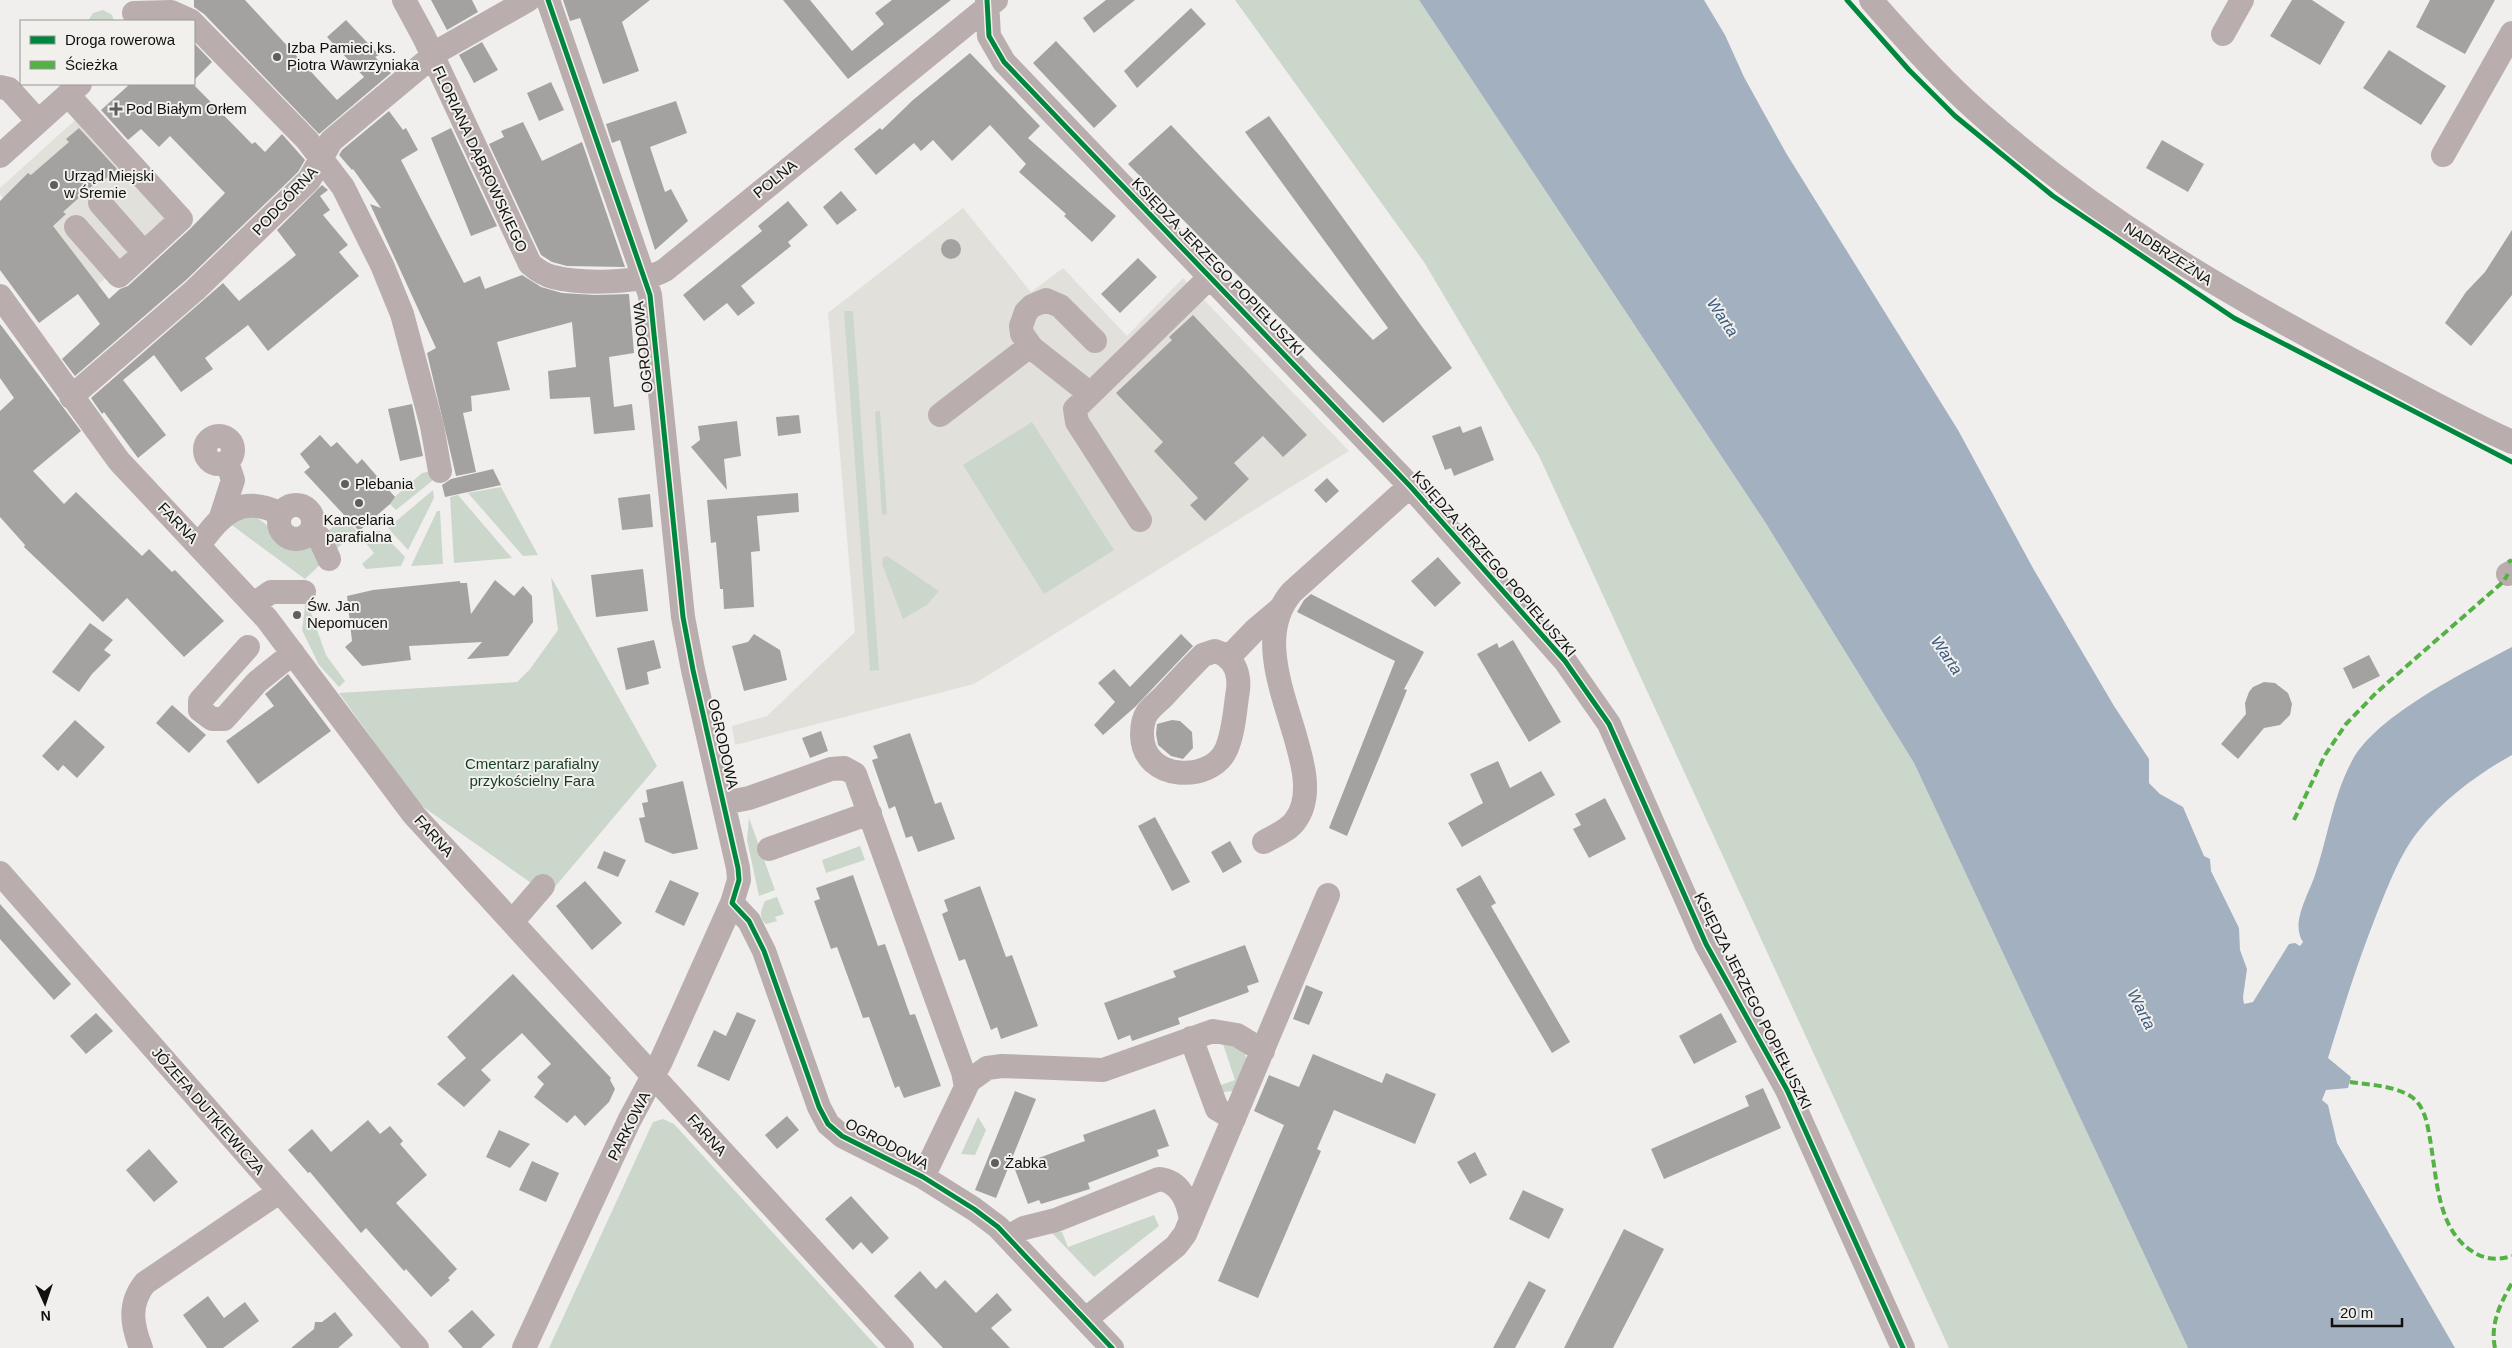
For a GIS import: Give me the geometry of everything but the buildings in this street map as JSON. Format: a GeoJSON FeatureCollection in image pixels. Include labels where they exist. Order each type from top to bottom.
{"type":"FeatureCollection","features":[{"type":"Feature","properties":{"kind":"street","name":"FLORIANA DĄBROWSKIEGO"},"geometry":{"type":"LineString","coordinates":[[404,0],[433,55],[530,264]]}},
{"type":"Feature","properties":{"kind":"street","name":"PODGÓRNA"},"geometry":{"type":"LineString","coordinates":[[71,397],[144,335],[237,250],[308,180],[331,141],[433,55],[528,0]]}},
{"type":"Feature","properties":{"kind":"street","name":"OGRODOWA"},"geometry":{"type":"LineString","coordinates":[[548,0],[645,278],[651,303],[683,617],[693,670],[738,868],[739,880],[732,903],[749,921],[764,951],[819,1107],[828,1124],[842,1136],[923,1177],[974,1209],[1008,1237],[1112,1348]]}},
{"type":"Feature","properties":{"kind":"street","name":"NADBRZEŻNA"},"geometry":{"type":"LineString","coordinates":[[1871,0],[1937,73],[1976,111],[2019,148],[2132,230],[2263,313],[2512,442]]}},
{"type":"Feature","properties":{"kind":"street"},"geometry":{"type":"LineString","coordinates":[[2223,34],[2242,0]]}},
{"type":"Feature","properties":{"kind":"street","name":"POLNA"},"geometry":{"type":"LineString","coordinates":[[530,264],[544,274],[565,279],[596,281],[645,278],[665,270],[990,2]]}},
{"type":"Feature","properties":{"kind":"street","name":"KSIĘDZA JERZEGO POPIEŁUSZKI"},"geometry":{"type":"LineString","coordinates":[[990,2],[989,36],[1004,62],[1410,486],[1565,661],[1609,724],[1706,944],[1787,1090],[1903,1348]]}},
{"type":"Feature","properties":{"kind":"street"},"geometry":{"type":"LineString","coordinates":[[131,11],[181,11]]}},
{"type":"Feature","properties":{"kind":"street"},"geometry":{"type":"LineString","coordinates":[[195,25],[322,158],[352,202],[397,300],[429,418],[440,471]]}},
{"type":"Feature","properties":{"kind":"street"},"geometry":{"type":"LineString","coordinates":[[2443,155],[2512,33]]}},
{"type":"Feature","properties":{"kind":"street"},"geometry":{"type":"LineString","coordinates":[[0,87],[9,89],[38,121]]}},
{"type":"Feature","properties":{"kind":"street"},"geometry":{"type":"LineString","coordinates":[[0,156],[74,89],[182,219],[119,276],[76,227]]}},
{"type":"Feature","properties":{"kind":"street"},"geometry":{"type":"LineString","coordinates":[[100,203],[144,253]]}},
{"type":"Feature","properties":{"kind":"street"},"geometry":{"type":"LineString","coordinates":[[1140,520],[1075,418],[1077,405],[1210,277]]}},
{"type":"Feature","properties":{"kind":"street","name":"FARNA"},"geometry":{"type":"LineString","coordinates":[[0,296],[71,397],[129,472],[254,604],[414,815],[902,1348]]}},
{"type":"Feature","properties":{"kind":"street"},"geometry":{"type":"LineString","coordinates":[[1090,393],[1030,346],[1022,334],[1022,319],[1032,306],[1046,300],[1060,306],[1095,341]]}},
{"type":"Feature","properties":{"kind":"street"},"geometry":{"type":"LineString","coordinates":[[940,415],[1030,346]]}},
{"type":"Feature","properties":{"kind":"street"},"geometry":{"type":"LineString","coordinates":[[199,545],[221,517],[233,480],[227,462]]}},
{"type":"Feature","properties":{"kind":"street"},"geometry":{"type":"LineString","coordinates":[[1228,658],[1248,636],[1280,609],[1292,592],[1410,486]]}},
{"type":"Feature","properties":{"kind":"street"},"geometry":{"type":"LineString","coordinates":[[221,517],[235,509],[252,506],[266,508],[281,514],[281,529],[288,536],[298,538],[310,530],[319,537],[329,559]]}},
{"type":"Feature","properties":{"kind":"street"},"geometry":{"type":"LineString","coordinates":[[254,604],[271,592],[304,592]]}},
{"type":"Feature","properties":{"kind":"street"},"geometry":{"type":"LineString","coordinates":[[1264,842],[1284,831],[1296,820],[1306,792],[1275,661],[1274,632],[1280,609]]}},
{"type":"Feature","properties":{"kind":"street"},"geometry":{"type":"LineString","coordinates":[[248,647],[200,701],[200,710],[212,720],[224,719],[257,682],[292,653]]}},
{"type":"Feature","properties":{"kind":"street"},"geometry":{"type":"LineString","coordinates":[[1215,651],[1228,658],[1235,666],[1239,679],[1229,740],[1221,758],[1209,767],[1194,771],[1171,771],[1150,761],[1143,747],[1142,729],[1147,713],[1203,656],[1215,651]]}},
{"type":"Feature","properties":{"kind":"street"},"geometry":{"type":"LineString","coordinates":[[724,803],[742,800],[831,769],[844,768],[855,774],[963,1072],[966,1087]]}},
{"type":"Feature","properties":{"kind":"street"},"geometry":{"type":"LineString","coordinates":[[769,849],[870,813]]}},
{"type":"Feature","properties":{"kind":"street","name":"JÓZEFA DUTKIEWICZA"},"geometry":{"type":"LineString","coordinates":[[0,873],[278,1192],[417,1348]]}},
{"type":"Feature","properties":{"kind":"street"},"geometry":{"type":"LineString","coordinates":[[512,922],[543,886]]}},
{"type":"Feature","properties":{"kind":"street"},"geometry":{"type":"LineString","coordinates":[[1086,1319],[1176,1246],[1185,1234],[1328,895]]}},
{"type":"Feature","properties":{"kind":"street","name":"PARKOWA"},"geometry":{"type":"LineString","coordinates":[[524,1348],[629,1121],[654,1076],[732,903]]}},
{"type":"Feature","properties":{"kind":"street"},"geometry":{"type":"LineString","coordinates":[[923,1177],[966,1087],[974,1075],[994,1066],[1103,1070],[1213,1031],[1228,1032],[1263,1051]]}},
{"type":"Feature","properties":{"kind":"street"},"geometry":{"type":"LineString","coordinates":[[1191,1038],[1217,1109],[1234,1119]]}},
{"type":"Feature","properties":{"kind":"street"},"geometry":{"type":"LineString","coordinates":[[1008,1237],[1024,1228],[1056,1220],[1159,1179],[1173,1183],[1180,1189],[1188,1205],[1191,1220]]}},
{"type":"Feature","properties":{"kind":"street"},"geometry":{"type":"LineString","coordinates":[[141,1348],[133,1318],[136,1296],[145,1283],[278,1192]]}},
{"type":"Feature","properties":{"kind":"shaded area"},"geometry":{"type":"Polygon","coordinates":[[[84,112],[173,212],[98,285],[81,298],[0,194],[0,188],[84,112]]]}},
{"type":"Feature","properties":{"kind":"shaded area"},"geometry":{"type":"Polygon","coordinates":[[[963,208],[1031,292],[1063,268],[1127,336],[1183,278],[1349,451],[974,684],[735,745],[732,726],[767,716],[855,632],[828,313],[963,208]]]}},
{"type":"Feature","properties":{"kind":"green space"},"geometry":{"type":"Polygon","coordinates":[[[1235,0],[1419,0],[1765,522],[1914,763],[2188,1348],[1949,1348],[1539,456],[1424,262],[1235,0]]]}},
{"type":"Feature","properties":{"kind":"green space"},"geometry":{"type":"Polygon","coordinates":[[[103,10],[112,15],[114,20],[89,20],[93,13],[103,10]]]}},
{"type":"Feature","properties":{"kind":"green space"},"geometry":{"type":"Polygon","coordinates":[[[844,311],[853,311],[879,670],[870,671],[844,311]]]}},
{"type":"Feature","properties":{"kind":"green space"},"geometry":{"type":"Polygon","coordinates":[[[880,411],[887,514],[882,515],[875,412],[880,411]]]}},
{"type":"Feature","properties":{"kind":"green space"},"geometry":{"type":"Polygon","coordinates":[[[1032,422],[1114,550],[1044,594],[963,465],[1032,422]]]}},
{"type":"Feature","properties":{"kind":"green space"},"geometry":{"type":"Polygon","coordinates":[[[431,471],[432,481],[396,510],[390,504],[390,501],[422,473],[431,471]]]}},
{"type":"Feature","properties":{"kind":"green space"},"geometry":{"type":"Polygon","coordinates":[[[501,487],[538,555],[523,556],[468,493],[501,487]]]}},
{"type":"Feature","properties":{"kind":"green space"},"geometry":{"type":"Polygon","coordinates":[[[433,490],[434,498],[408,550],[388,528],[433,490]]]}},
{"type":"Feature","properties":{"kind":"green space"},"geometry":{"type":"Polygon","coordinates":[[[458,495],[512,558],[454,563],[450,497],[458,495]]]}},
{"type":"Feature","properties":{"kind":"green space"},"geometry":{"type":"Polygon","coordinates":[[[437,511],[440,511],[443,564],[411,566],[437,511]]]}},
{"type":"Feature","properties":{"kind":"green space"},"geometry":{"type":"Polygon","coordinates":[[[255,517],[284,541],[299,545],[309,544],[323,562],[305,579],[229,523],[232,520],[255,517]]]}},
{"type":"Feature","properties":{"kind":"green space"},"geometry":{"type":"Polygon","coordinates":[[[344,517],[357,531],[334,551],[327,532],[344,517]]]}},
{"type":"Feature","properties":{"kind":"green space"},"geometry":{"type":"Polygon","coordinates":[[[376,531],[380,531],[405,557],[401,566],[366,569],[362,564],[374,553],[365,542],[376,531]]]}},
{"type":"Feature","properties":{"kind":"green space"},"geometry":{"type":"Polygon","coordinates":[[[887,556],[939,591],[927,605],[903,619],[882,564],[883,558],[887,556]]]}},
{"type":"Feature","properties":{"kind":"green space","name":"Cmentarz parafialny przykościelny Fara"},"geometry":{"type":"Polygon","coordinates":[[[551,577],[657,766],[554,888],[534,885],[419,804],[339,693],[517,682],[530,669],[558,630],[551,577]]]}},
{"type":"Feature","properties":{"kind":"green space"},"geometry":{"type":"Polygon","coordinates":[[[306,599],[326,655],[345,681],[339,687],[319,665],[302,630],[306,599]]]}},
{"type":"Feature","properties":{"kind":"green space"},"geometry":{"type":"Polygon","coordinates":[[[749,818],[775,890],[759,896],[747,840],[749,818]]]}},
{"type":"Feature","properties":{"kind":"green space"},"geometry":{"type":"Polygon","coordinates":[[[860,846],[865,860],[826,873],[822,860],[860,846]]]}},
{"type":"Feature","properties":{"kind":"green space"},"geometry":{"type":"Polygon","coordinates":[[[777,897],[784,914],[775,917],[777,921],[766,924],[761,916],[765,901],[777,897]]]}},
{"type":"Feature","properties":{"kind":"green space"},"geometry":{"type":"Polygon","coordinates":[[[1221,1038],[1245,1054],[1247,1062],[1235,1091],[1223,1092],[1218,1086],[1235,1080],[1221,1038]]]}},
{"type":"Feature","properties":{"kind":"green space"},"geometry":{"type":"Polygon","coordinates":[[[978,1117],[986,1130],[975,1155],[961,1154],[978,1117]]]}},
{"type":"Feature","properties":{"kind":"green space"},"geometry":{"type":"Polygon","coordinates":[[[663,1119],[674,1124],[878,1348],[549,1348],[653,1122],[663,1119]]]}},
{"type":"Feature","properties":{"kind":"green space"},"geometry":{"type":"Polygon","coordinates":[[[1154,1215],[1159,1226],[1094,1277],[1051,1232],[1062,1232],[1068,1247],[1154,1215]]]}},
{"type":"Feature","properties":{"kind":"water","name":"Warta"},"geometry":{"type":"Polygon","coordinates":[[[1419,0],[1704,0],[1725,35],[1744,77],[1786,153],[1958,430],[2034,570],[2114,706],[2149,759],[2149,783],[2160,794],[2183,807],[2204,856],[2210,859],[2211,871],[2239,928],[2240,950],[2247,969],[2243,997],[2244,1004],[2253,1002],[2289,944],[2295,943],[2300,946],[2303,942],[2299,926],[2302,908],[2320,861],[2340,787],[2353,759],[2365,743],[2382,726],[2402,711],[2448,681],[2512,647],[2512,755],[2487,770],[2440,807],[2413,838],[2401,858],[2363,949],[2328,1058],[2351,1077],[2348,1088],[2326,1090],[2322,1100],[2328,1105],[2337,1143],[2455,1348],[2188,1348],[1914,763],[1765,522],[1419,0]]]}},
{"type":"Feature","properties":{"kind":"marked path"},"geometry":{"type":"LineString","coordinates":[[2508,562],[2512,560]]}},
{"type":"Feature","properties":{"kind":"marked path"},"geometry":{"type":"LineString","coordinates":[[2294,820],[2325,755],[2346,724],[2377,692],[2503,582],[2508,574]]}},
{"type":"Feature","properties":{"kind":"marked path"},"geometry":{"type":"LineString","coordinates":[[2350,1082],[2377,1085],[2396,1090],[2412,1097],[2418,1103],[2423,1111],[2427,1125],[2441,1203],[2453,1232],[2462,1244],[2484,1257],[2493,1259],[2512,1256]]}},
{"type":"Feature","properties":{"kind":"marked path"},"geometry":{"type":"LineString","coordinates":[[2495,1348],[2494,1331],[2497,1314],[2512,1283]]}},
{"type":"Feature","properties":{"kind":"cycle path"},"geometry":{"type":"LineString","coordinates":[[548,0],[650,295],[683,617],[693,670],[738,868],[739,880],[732,903],[749,921],[764,951],[819,1107],[828,1124],[842,1136],[923,1177],[974,1209],[998,1227],[1112,1348]]}},
{"type":"Feature","properties":{"kind":"cycle path"},"geometry":{"type":"LineString","coordinates":[[987,0],[989,36],[1004,62],[1410,486],[1565,661],[1609,724],[1706,944],[1787,1090],[1903,1348]]}},
{"type":"Feature","properties":{"kind":"cycle path"},"geometry":{"type":"LineString","coordinates":[[1847,0],[1909,70],[1955,116],[2053,196],[2234,318],[2512,462]]}},
{"type":"Feature","properties":{"kind":"place","name":"Izba Pamieci ks. Piotra Wawrzyniaka"},"geometry":{"type":"Point","coordinates":[277,57]}},
{"type":"Feature","properties":{"kind":"place","name":"Pod Białym Orłem"},"geometry":{"type":"Point","coordinates":[116,109]}},
{"type":"Feature","properties":{"kind":"place","name":"Urząd Miejski w Śremie"},"geometry":{"type":"Point","coordinates":[54,185]}},
{"type":"Feature","properties":{"kind":"place","name":"Plebania"},"geometry":{"type":"Point","coordinates":[345,484]}},
{"type":"Feature","properties":{"kind":"place","name":"Kancelaria parafialna"},"geometry":{"type":"Point","coordinates":[359,503]}},
{"type":"Feature","properties":{"kind":"place","name":"Św. Jan Nepomucen"},"geometry":{"type":"Point","coordinates":[297,615]}},
{"type":"Feature","properties":{"kind":"place","name":"Żabka"},"geometry":{"type":"Point","coordinates":[995,1163]}}]}
